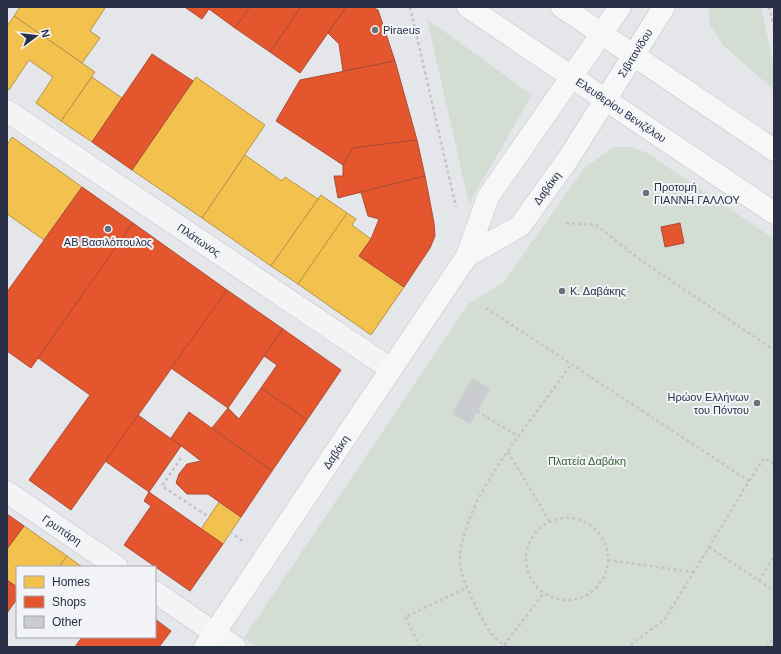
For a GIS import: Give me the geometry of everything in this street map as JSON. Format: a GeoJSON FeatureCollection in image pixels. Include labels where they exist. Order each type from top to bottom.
{"type":"FeatureCollection","features":[{"type":"Feature","properties":{"kind":"main road","name":"Ελευθερίου Βενιζέλου"},"geometry":{"type":"LineString","coordinates":[[468,7],[774,213]]}},
{"type":"Feature","properties":{"kind":"main road"},"geometry":{"type":"LineString","coordinates":[[562,7],[634,54],[774,150]]}},
{"type":"Feature","properties":{"kind":"main road"},"geometry":{"type":"LineString","coordinates":[[572,77],[620,7]]}},
{"type":"Feature","properties":{"kind":"main road","name":"Σιβιτανίδου"},"geometry":{"type":"LineString","coordinates":[[606,100],[664,7]]}},
{"type":"Feature","properties":{"kind":"main road","name":"Δαβάκη"},"geometry":{"type":"LineString","coordinates":[[210,640],[467,256],[488,198],[572,77]]}},
{"type":"Feature","properties":{"kind":"main road","name":"Δαβάκη"},"geometry":{"type":"LineString","coordinates":[[467,256],[520,226],[568,159],[606,100]]}},
{"type":"Feature","properties":{"kind":"street","name":"Πλάτωνος"},"geometry":{"type":"LineString","coordinates":[[7,111],[391,370]]}},
{"type":"Feature","properties":{"kind":"street","name":"Γρυπάρη"},"geometry":{"type":"LineString","coordinates":[[7,492],[116,566]]}},
{"type":"Feature","properties":{"kind":"street"},"geometry":{"type":"LineString","coordinates":[[156,593],[210,640],[236,647]]}},
{"type":"Feature","properties":{"kind":"path"},"geometry":{"type":"LineString","coordinates":[[410,7],[456,210]]}},
{"type":"Feature","properties":{"kind":"path"},"geometry":{"type":"LineString","coordinates":[[769,7],[774,27]]}},
{"type":"Feature","properties":{"kind":"path"},"geometry":{"type":"LineString","coordinates":[[566,223],[596,225],[639,259],[774,350]]}},
{"type":"Feature","properties":{"kind":"path"},"geometry":{"type":"LineString","coordinates":[[486,308],[749,481]]}},
{"type":"Feature","properties":{"kind":"path"},"geometry":{"type":"LineString","coordinates":[[544,593],[506,646],[486,627],[466,588],[460,556],[468,524],[488,481],[571,364]]}},
{"type":"Feature","properties":{"kind":"path"},"geometry":{"type":"LineString","coordinates":[[477,411],[519,437]]}},
{"type":"Feature","properties":{"kind":"path"},"geometry":{"type":"LineString","coordinates":[[508,452],[550,522]]}},
{"type":"Feature","properties":{"kind":"path"},"geometry":{"type":"LineString","coordinates":[[181,458],[162,486],[209,517]]}},
{"type":"Feature","properties":{"kind":"path"},"geometry":{"type":"LineString","coordinates":[[628,647],[665,619],[764,458],[774,464]]}},
{"type":"Feature","properties":{"kind":"path"},"geometry":{"type":"LineString","coordinates":[[563,518],[576,519],[588,525],[599,534],[606,546],[608,560],[605,573],[598,585],[588,594],[575,600],[562,600],[538,589],[530,578],[526,565],[526,552],[535,534],[550,522],[563,518]]}},
{"type":"Feature","properties":{"kind":"path"},"geometry":{"type":"LineString","coordinates":[[709,547],[774,591]]}},
{"type":"Feature","properties":{"kind":"path"},"geometry":{"type":"LineString","coordinates":[[759,581],[774,556]]}},
{"type":"Feature","properties":{"kind":"path"},"geometry":{"type":"LineString","coordinates":[[608,560],[693,572]]}},
{"type":"Feature","properties":{"kind":"path"},"geometry":{"type":"LineString","coordinates":[[420,647],[405,617],[466,588]]}},
{"type":"Feature","properties":{"kind":"path"},"geometry":{"type":"LineString","coordinates":[[767,647],[774,637]]}},
{"type":"Feature","properties":{"kind":"green space"},"geometry":{"type":"Polygon","coordinates":[[[709,7],[761,7],[774,67],[774,90],[724,46],[710,25],[709,7]]]}},
{"type":"Feature","properties":{"kind":"green space"},"geometry":{"type":"Polygon","coordinates":[[[427,19],[532,95],[469,204],[427,19]]]}},
{"type":"Feature","properties":{"kind":"green space","name":"Πλατεία Δαβάκη"},"geometry":{"type":"Polygon","coordinates":[[[614,147],[631,147],[647,153],[774,239],[774,647],[257,647],[244,638],[468,304],[504,282],[584,168],[614,147]]]}},
{"type":"Feature","properties":{"kind":"building: Homes"},"geometry":{"type":"Polygon","coordinates":[[[20,7],[103,7],[105,8],[90,31],[100,38],[82,63],[14,16],[20,7]]]}},
{"type":"Feature","properties":{"kind":"building: Homes"},"geometry":{"type":"Polygon","coordinates":[[[14,16],[95,72],[61,121],[36,103],[53,77],[29,60],[9,90],[7,88],[7,26],[14,16]]]}},
{"type":"Feature","properties":{"kind":"building: Homes"},"geometry":{"type":"Polygon","coordinates":[[[92,77],[122,98],[92,142],[61,121],[92,77]]]}},
{"type":"Feature","properties":{"kind":"building: Homes"},"geometry":{"type":"Polygon","coordinates":[[[196,77],[265,125],[202,218],[132,170],[196,77]]]}},
{"type":"Feature","properties":{"kind":"building: Homes"},"geometry":{"type":"Polygon","coordinates":[[[12,137],[82,187],[44,240],[7,214],[7,145],[12,137]]]}},
{"type":"Feature","properties":{"kind":"building: Homes"},"geometry":{"type":"Polygon","coordinates":[[[245,155],[282,181],[285,177],[318,199],[271,266],[202,218],[245,155]]]}},
{"type":"Feature","properties":{"kind":"building: Homes"},"geometry":{"type":"Polygon","coordinates":[[[321,195],[347,213],[298,284],[271,266],[321,195]]]}},
{"type":"Feature","properties":{"kind":"building: Homes"},"geometry":{"type":"Polygon","coordinates":[[[347,213],[356,219],[352,225],[371,239],[359,256],[404,287],[371,335],[298,284],[347,213]]]}},
{"type":"Feature","properties":{"kind":"building: Homes"},"geometry":{"type":"Polygon","coordinates":[[[219,502],[241,517],[223,544],[201,529],[219,502]]]}},
{"type":"Feature","properties":{"kind":"building: Homes"},"geometry":{"type":"Polygon","coordinates":[[[24,526],[67,556],[60,566],[16,566],[16,586],[7,580],[7,549],[24,526]]]}},
{"type":"Feature","properties":{"kind":"building: Homes"},"geometry":{"type":"Polygon","coordinates":[[[67,556],[81,566],[60,566],[67,556]]]}},
{"type":"Feature","properties":{"kind":"building: Shops"},"geometry":{"type":"Polygon","coordinates":[[[250,7],[235,28],[209,9],[202,19],[186,8],[250,7]]]}},
{"type":"Feature","properties":{"kind":"building: Shops"},"geometry":{"type":"Polygon","coordinates":[[[250,7],[301,7],[270,52],[235,28],[250,7]]]}},
{"type":"Feature","properties":{"kind":"building: Shops"},"geometry":{"type":"Polygon","coordinates":[[[301,7],[346,7],[300,73],[270,52],[301,7]]]}},
{"type":"Feature","properties":{"kind":"building: Shops"},"geometry":{"type":"Polygon","coordinates":[[[346,7],[372,7],[378,10],[395,61],[343,71],[339,44],[328,33],[346,7]]]}},
{"type":"Feature","properties":{"kind":"building: Shops"},"geometry":{"type":"Polygon","coordinates":[[[152,54],[193,81],[132,170],[92,142],[152,54]]]}},
{"type":"Feature","properties":{"kind":"building: Shops"},"geometry":{"type":"Polygon","coordinates":[[[395,61],[417,140],[353,148],[343,165],[276,121],[300,80],[395,61]]]}},
{"type":"Feature","properties":{"kind":"building: Shops"},"geometry":{"type":"Polygon","coordinates":[[[417,140],[425,176],[338,198],[334,176],[343,176],[343,165],[353,148],[417,140]]]}},
{"type":"Feature","properties":{"kind":"building: Shops"},"geometry":{"type":"Polygon","coordinates":[[[425,176],[435,236],[430,248],[404,287],[359,256],[371,239],[379,219],[368,216],[361,192],[425,176]]]}},
{"type":"Feature","properties":{"kind":"building: Shops"},"geometry":{"type":"Polygon","coordinates":[[[82,187],[133,223],[31,368],[7,351],[7,292],[82,187]]]}},
{"type":"Feature","properties":{"kind":"building: Shops"},"geometry":{"type":"Polygon","coordinates":[[[133,223],[227,290],[71,510],[29,480],[90,395],[38,358],[133,223]]]}},
{"type":"Feature","properties":{"kind":"building: Shops"},"geometry":{"type":"Polygon","coordinates":[[[680,223],[684,243],[665,247],[661,227],[680,223]]]}},
{"type":"Feature","properties":{"kind":"building: Shops"},"geometry":{"type":"Polygon","coordinates":[[[227,290],[283,329],[228,408],[171,368],[227,290]]]}},
{"type":"Feature","properties":{"kind":"building: Shops"},"geometry":{"type":"Polygon","coordinates":[[[283,329],[341,370],[307,420],[261,388],[277,365],[264,356],[283,329]]]}},
{"type":"Feature","properties":{"kind":"building: Shops"},"geometry":{"type":"Polygon","coordinates":[[[261,388],[307,420],[272,471],[212,428],[228,408],[239,419],[261,388]]]}},
{"type":"Feature","properties":{"kind":"building: Shops"},"geometry":{"type":"Polygon","coordinates":[[[189,412],[272,471],[241,517],[208,494],[187,494],[176,483],[179,474],[187,464],[201,461],[171,438],[189,412]]]}},
{"type":"Feature","properties":{"kind":"building: Shops"},"geometry":{"type":"Polygon","coordinates":[[[138,415],[181,446],[149,492],[105,461],[138,415]]]}},
{"type":"Feature","properties":{"kind":"building: Shops"},"geometry":{"type":"Polygon","coordinates":[[[149,492],[223,544],[190,591],[124,545],[151,506],[144,501],[149,492]]]}},
{"type":"Feature","properties":{"kind":"building: Shops"},"geometry":{"type":"Polygon","coordinates":[[[7,514],[24,526],[7,549],[7,514]]]}},
{"type":"Feature","properties":{"kind":"building: Shops"},"geometry":{"type":"Polygon","coordinates":[[[7,580],[16,586],[16,600],[7,613],[7,580]]]}},
{"type":"Feature","properties":{"kind":"building: Shops"},"geometry":{"type":"Polygon","coordinates":[[[156,620],[171,631],[159,647],[75,647],[81,638],[156,638],[156,620]]]}},
{"type":"Feature","properties":{"kind":"building: Other"},"geometry":{"type":"Polygon","coordinates":[[[472,378],[490,389],[470,424],[452,414],[472,378]]]}},
{"type":"Feature","properties":{"kind":"place","name":"Piraeus"},"geometry":{"type":"Point","coordinates":[375,30]}},
{"type":"Feature","properties":{"kind":"place","name":"Προτομή ΓΙΑΝΝΗ ΓΑΛΛΟΥ"},"geometry":{"type":"Point","coordinates":[646,193]}},
{"type":"Feature","properties":{"kind":"place","name":"ΑΒ Βασιλόπουλος"},"geometry":{"type":"Point","coordinates":[108,229]}},
{"type":"Feature","properties":{"kind":"place","name":"Κ. Δαβάκης"},"geometry":{"type":"Point","coordinates":[562,291]}},
{"type":"Feature","properties":{"kind":"place","name":"Ηρώον Ελλήνων του Πόντου"},"geometry":{"type":"Point","coordinates":[757,403]}}]}
